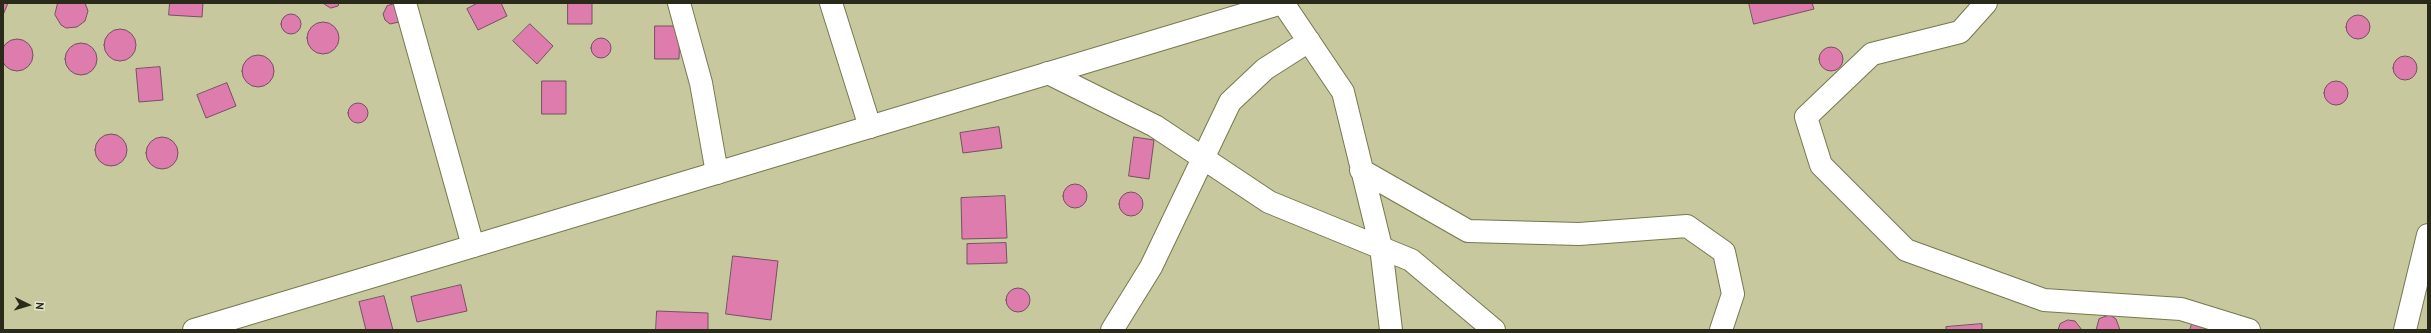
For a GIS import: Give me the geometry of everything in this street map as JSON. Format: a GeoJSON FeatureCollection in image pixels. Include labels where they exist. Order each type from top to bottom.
{"type":"FeatureCollection","features":[{"type":"Feature","properties":{"kind":"street"},"geometry":{"type":"LineString","coordinates":[[405,3],[473,246]]}},
{"type":"Feature","properties":{"kind":"street"},"geometry":{"type":"LineString","coordinates":[[679,3],[701,83],[717,172]]}},
{"type":"Feature","properties":{"kind":"street"},"geometry":{"type":"LineString","coordinates":[[831,3],[870,127]]}},
{"type":"Feature","properties":{"kind":"street"},"geometry":{"type":"LineString","coordinates":[[194,330],[1282,3],[1343,92],[1381,247],[1391,330]]}},
{"type":"Feature","properties":{"kind":"street"},"geometry":{"type":"LineString","coordinates":[[1986,3],[1960,32],[1872,54],[1806,117],[1820,165],[1906,250],[2044,300],[2181,309],[2249,330]]}},
{"type":"Feature","properties":{"kind":"street"},"geometry":{"type":"LineString","coordinates":[[1112,330],[1151,267],[1202,157],[1230,102],[1265,68],[1309,41]]}},
{"type":"Feature","properties":{"kind":"street"},"geometry":{"type":"LineString","coordinates":[[1048,73],[1155,126],[1270,202],[1410,260],[1494,330]]}},
{"type":"Feature","properties":{"kind":"street"},"geometry":{"type":"LineString","coordinates":[[1361,170],[1468,231],[1579,234],[1687,226],[1724,252],[1733,294],[1721,330]]}},
{"type":"Feature","properties":{"kind":"street"},"geometry":{"type":"LineString","coordinates":[[2405,330],[2428,236]]}},
{"type":"Feature","properties":{"kind":"building"},"geometry":{"type":"Polygon","coordinates":[[[3,3],[8,3],[3,15],[3,3]]]}},
{"type":"Feature","properties":{"kind":"building"},"geometry":{"type":"Polygon","coordinates":[[[58,3],[85,3],[88,11],[85,21],[77,27],[66,28],[61,25],[55,15],[58,3]]]}},
{"type":"Feature","properties":{"kind":"building"},"geometry":{"type":"Polygon","coordinates":[[[170,3],[203,3],[202,17],[169,15],[170,3]]]}},
{"type":"Feature","properties":{"kind":"building"},"geometry":{"type":"Polygon","coordinates":[[[323,3],[339,3],[338,6],[331,8],[323,3]]]}},
{"type":"Feature","properties":{"kind":"building"},"geometry":{"type":"Polygon","coordinates":[[[478,3],[501,3],[507,16],[478,30],[467,9],[478,3]]]}},
{"type":"Feature","properties":{"kind":"building"},"geometry":{"type":"Polygon","coordinates":[[[568,3],[592,3],[592,24],[568,24],[568,3]]]}},
{"type":"Feature","properties":{"kind":"building"},"geometry":{"type":"Polygon","coordinates":[[[1749,3],[1812,3],[1814,9],[1754,24],[1749,3]]]}},
{"type":"Feature","properties":{"kind":"building"},"geometry":{"type":"Polygon","coordinates":[[[394,4],[397,5],[399,22],[390,24],[385,20],[383,14],[387,6],[394,4]]]}},
{"type":"Feature","properties":{"kind":"building"},"geometry":{"type":"Polygon","coordinates":[[[291,14],[298,17],[301,24],[298,31],[291,34],[284,31],[281,24],[284,17],[291,14]]]}},
{"type":"Feature","properties":{"kind":"building"},"geometry":{"type":"Polygon","coordinates":[[[2358,15],[2367,18],[2370,27],[2367,36],[2358,39],[2349,36],[2346,27],[2349,18],[2358,15]]]}},
{"type":"Feature","properties":{"kind":"building"},"geometry":{"type":"Polygon","coordinates":[[[320,22],[326,22],[336,29],[339,38],[338,44],[332,51],[326,54],[320,54],[310,47],[307,41],[307,35],[314,25],[320,22]]]}},
{"type":"Feature","properties":{"kind":"building"},"geometry":{"type":"Polygon","coordinates":[[[530,24],[553,46],[537,64],[513,41],[530,24]]]}},
{"type":"Feature","properties":{"kind":"building"},"geometry":{"type":"Polygon","coordinates":[[[655,26],[680,26],[679,59],[655,59],[655,26]]]}},
{"type":"Feature","properties":{"kind":"building"},"geometry":{"type":"Polygon","coordinates":[[[117,29],[123,29],[133,36],[136,45],[135,51],[129,58],[123,61],[117,61],[107,54],[104,48],[104,42],[111,32],[117,29]]]}},
{"type":"Feature","properties":{"kind":"building"},"geometry":{"type":"Polygon","coordinates":[[[601,38],[608,41],[611,48],[608,55],[601,58],[594,55],[591,48],[594,41],[601,38]]]}},
{"type":"Feature","properties":{"kind":"building"},"geometry":{"type":"Polygon","coordinates":[[[14,39],[20,39],[30,46],[33,55],[32,61],[26,68],[20,71],[14,71],[4,64],[1,58],[1,52],[8,42],[14,39]]]}},
{"type":"Feature","properties":{"kind":"building"},"geometry":{"type":"Polygon","coordinates":[[[78,43],[84,43],[94,50],[97,59],[96,65],[90,72],[84,75],[78,75],[68,68],[65,62],[65,56],[72,46],[78,43]]]}},
{"type":"Feature","properties":{"kind":"building"},"geometry":{"type":"Polygon","coordinates":[[[1831,47],[1840,50],[1843,59],[1840,68],[1831,71],[1822,68],[1819,59],[1822,50],[1831,47]]]}},
{"type":"Feature","properties":{"kind":"building"},"geometry":{"type":"Polygon","coordinates":[[[255,55],[261,55],[271,62],[274,71],[273,77],[267,84],[261,87],[255,87],[245,80],[242,74],[242,68],[249,58],[255,55]]]}},
{"type":"Feature","properties":{"kind":"building"},"geometry":{"type":"Polygon","coordinates":[[[2405,56],[2414,59],[2417,68],[2414,77],[2405,80],[2396,77],[2393,68],[2396,59],[2405,56]]]}},
{"type":"Feature","properties":{"kind":"building"},"geometry":{"type":"Polygon","coordinates":[[[160,67],[163,100],[139,102],[136,69],[160,67]]]}},
{"type":"Feature","properties":{"kind":"building"},"geometry":{"type":"Polygon","coordinates":[[[542,81],[566,81],[566,114],[542,114],[542,81]]]}},
{"type":"Feature","properties":{"kind":"building"},"geometry":{"type":"Polygon","coordinates":[[[2336,81],[2345,84],[2348,93],[2345,102],[2336,105],[2327,102],[2324,93],[2327,84],[2336,81]]]}},
{"type":"Feature","properties":{"kind":"building"},"geometry":{"type":"Polygon","coordinates":[[[227,83],[236,106],[206,118],[197,95],[227,83]]]}},
{"type":"Feature","properties":{"kind":"building"},"geometry":{"type":"Polygon","coordinates":[[[358,103],[365,106],[368,113],[365,120],[358,123],[351,120],[348,113],[351,106],[358,103]]]}},
{"type":"Feature","properties":{"kind":"building"},"geometry":{"type":"Polygon","coordinates":[[[999,127],[1002,148],[963,153],[960,133],[999,127]]]}},
{"type":"Feature","properties":{"kind":"building"},"geometry":{"type":"Polygon","coordinates":[[[108,134],[114,134],[124,141],[127,150],[126,156],[120,163],[114,166],[108,166],[98,159],[95,153],[95,147],[102,137],[108,134]]]}},
{"type":"Feature","properties":{"kind":"building"},"geometry":{"type":"Polygon","coordinates":[[[159,137],[165,137],[175,144],[178,153],[177,159],[171,166],[165,169],[159,169],[149,162],[146,156],[146,150],[153,140],[159,137]]]}},
{"type":"Feature","properties":{"kind":"building"},"geometry":{"type":"Polygon","coordinates":[[[1134,137],[1154,140],[1149,179],[1129,176],[1134,137]]]}},
{"type":"Feature","properties":{"kind":"building"},"geometry":{"type":"Polygon","coordinates":[[[1075,184],[1084,187],[1087,196],[1084,205],[1075,208],[1066,205],[1063,196],[1066,187],[1075,184]]]}},
{"type":"Feature","properties":{"kind":"building"},"geometry":{"type":"Polygon","coordinates":[[[1126,192],[1136,192],[1143,199],[1143,209],[1136,216],[1126,216],[1119,209],[1119,199],[1126,192]]]}},
{"type":"Feature","properties":{"kind":"building"},"geometry":{"type":"Polygon","coordinates":[[[1005,196],[1007,238],[962,239],[961,198],[1005,196]]]}},
{"type":"Feature","properties":{"kind":"building"},"geometry":{"type":"Polygon","coordinates":[[[1006,243],[1007,263],[967,264],[967,244],[1006,243]]]}},
{"type":"Feature","properties":{"kind":"building"},"geometry":{"type":"Polygon","coordinates":[[[733,256],[778,261],[771,320],[726,314],[733,256]]]}},
{"type":"Feature","properties":{"kind":"building"},"geometry":{"type":"Polygon","coordinates":[[[461,285],[467,311],[417,322],[411,297],[461,285]]]}},
{"type":"Feature","properties":{"kind":"building"},"geometry":{"type":"Polygon","coordinates":[[[1018,288],[1027,291],[1030,300],[1027,309],[1018,312],[1009,309],[1006,300],[1009,291],[1018,288]]]}},
{"type":"Feature","properties":{"kind":"building"},"geometry":{"type":"Polygon","coordinates":[[[384,296],[393,330],[366,330],[359,302],[384,296]]]}},
{"type":"Feature","properties":{"kind":"building"},"geometry":{"type":"Polygon","coordinates":[[[657,311],[708,313],[708,330],[656,330],[657,311]]]}},
{"type":"Feature","properties":{"kind":"building"},"geometry":{"type":"Polygon","coordinates":[[[2110,315],[2116,319],[2120,330],[2096,330],[2099,319],[2110,315]]]}},
{"type":"Feature","properties":{"kind":"building"},"geometry":{"type":"Polygon","coordinates":[[[2068,320],[2075,321],[2082,330],[2058,330],[2060,324],[2068,320]]]}},
{"type":"Feature","properties":{"kind":"building"},"geometry":{"type":"Polygon","coordinates":[[[1982,324],[1982,330],[1946,330],[1946,327],[1982,324]]]}},
{"type":"Feature","properties":{"kind":"building"},"geometry":{"type":"Polygon","coordinates":[[[2192,324],[2210,330],[2190,330],[2192,324]]]}}]}
